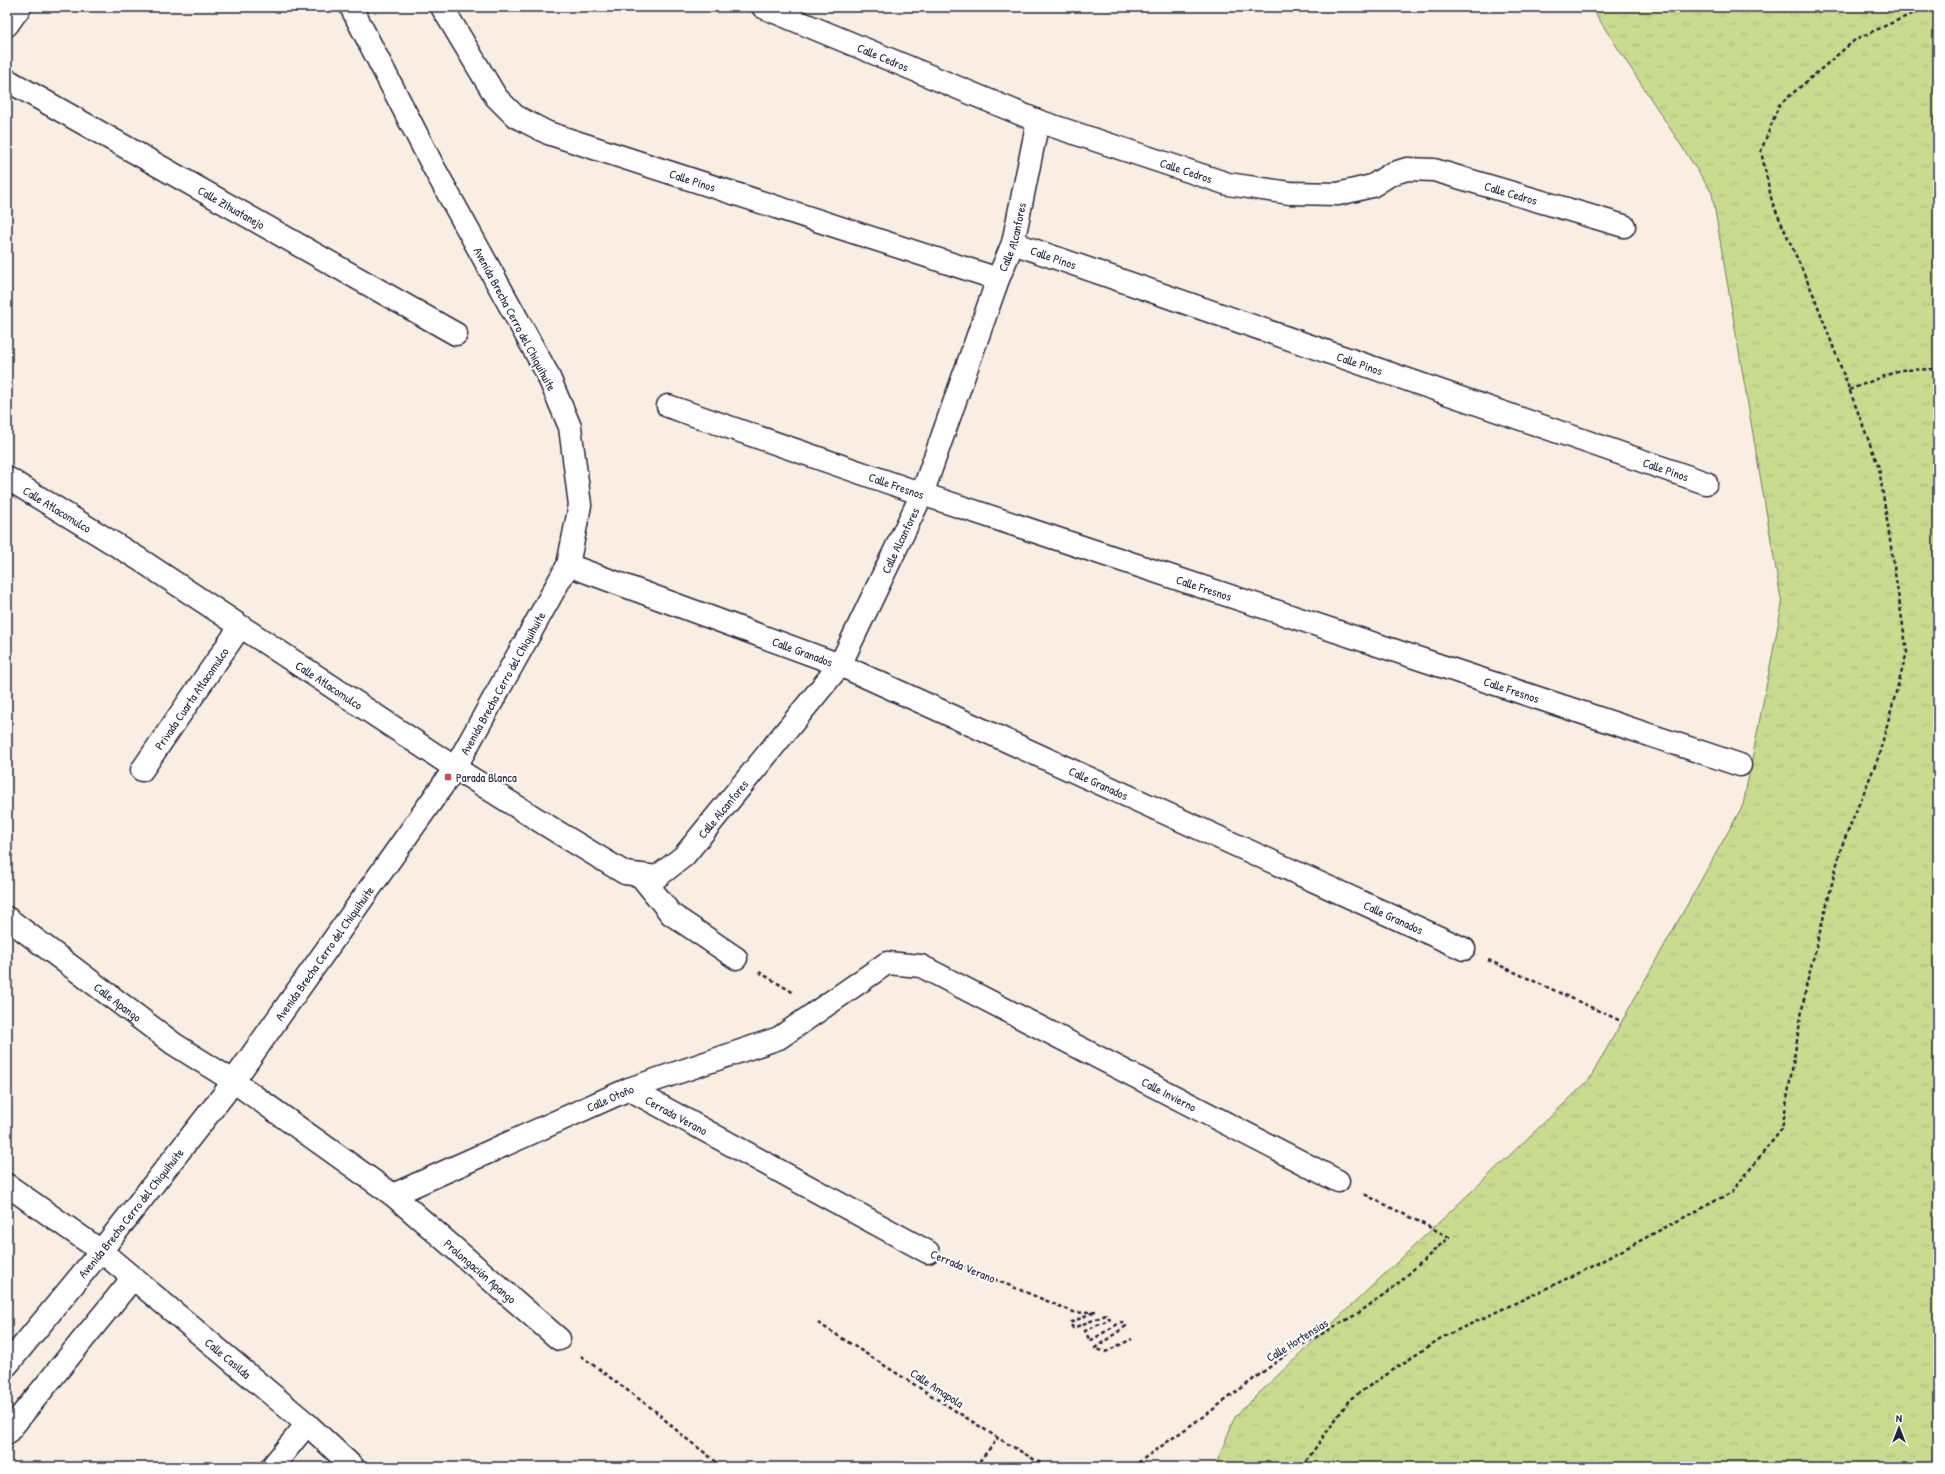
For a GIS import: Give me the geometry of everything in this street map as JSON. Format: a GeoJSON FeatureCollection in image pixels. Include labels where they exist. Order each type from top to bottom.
{"type":"FeatureCollection","features":[{"type":"Feature","properties":{"kind":"street"},"geometry":{"type":"LineString","coordinates":[[7,25],[20,7]]}},
{"type":"Feature","properties":{"kind":"street","name":"Avenida Brecha Cerro del Chiquihuite"},"geometry":{"type":"LineString","coordinates":[[7,1365],[101,1251],[233,1081],[454,768],[568,565],[580,505],[570,427],[547,373],[434,168],[351,7]]}},
{"type":"Feature","properties":{"kind":"street","name":"Calle Pinos"},"geometry":{"type":"LineString","coordinates":[[442,7],[496,97],[515,116],[548,133],[998,279]]}},
{"type":"Feature","properties":{"kind":"street","name":"Calle Cedros"},"geometry":{"type":"LineString","coordinates":[[763,7],[1038,121],[1228,184],[1290,193],[1338,194],[1372,186],[1391,174],[1407,169],[1434,170],[1624,226]]}},
{"type":"Feature","properties":{"kind":"street","name":"Calle Zihuatanejo"},"geometry":{"type":"LineString","coordinates":[[7,80],[456,334]]}},
{"type":"Feature","properties":{"kind":"street","name":"Calle Alcanfores"},"geometry":{"type":"LineString","coordinates":[[649,876],[684,856],[840,664],[922,494],[998,279],[1013,243],[1038,121]]}},
{"type":"Feature","properties":{"kind":"street","name":"Calle Pinos"},"geometry":{"type":"LineString","coordinates":[[1013,243],[1706,483]]}},
{"type":"Feature","properties":{"kind":"street","name":"Calle Fresnos"},"geometry":{"type":"LineString","coordinates":[[668,406],[922,494],[1740,765]]}},
{"type":"Feature","properties":{"kind":"street","name":"Calle Atlacomulco"},"geometry":{"type":"LineString","coordinates":[[7,478],[139,559],[454,768],[625,873],[649,876]]}},
{"type":"Feature","properties":{"kind":"street","name":"Calle Granados"},"geometry":{"type":"LineString","coordinates":[[568,565],[840,664],[1464,949]]}},
{"type":"Feature","properties":{"kind":"street","name":"Privada Cuarta Atlacomulco"},"geometry":{"type":"LineString","coordinates":[[142,770],[240,627]]}},
{"type":"Feature","properties":{"kind":"street"},"geometry":{"type":"LineString","coordinates":[[649,876],[671,914],[736,958]]}},
{"type":"Feature","properties":{"kind":"street","name":"Calle Apango"},"geometry":{"type":"LineString","coordinates":[[7,918],[174,1044],[233,1081]]}},
{"type":"Feature","properties":{"kind":"street","name":"Calle Otoño"},"geometry":{"type":"LineString","coordinates":[[393,1195],[629,1089],[779,1038],[820,1008],[887,963]]}},
{"type":"Feature","properties":{"kind":"street","name":"Calle Invierno"},"geometry":{"type":"LineString","coordinates":[[887,963],[921,966],[1338,1181]]}},
{"type":"Feature","properties":{"kind":"street","name":"Prolongación Apango"},"geometry":{"type":"LineString","coordinates":[[233,1081],[393,1195],[558,1339]]}},
{"type":"Feature","properties":{"kind":"street","name":"Cerrada Verano"},"geometry":{"type":"LineString","coordinates":[[629,1089],[928,1252]]}},
{"type":"Feature","properties":{"kind":"street","name":"Calle Casilda"},"geometry":{"type":"LineString","coordinates":[[7,1185],[101,1251],[307,1424],[353,1467]]}},
{"type":"Feature","properties":{"kind":"street"},"geometry":{"type":"LineString","coordinates":[[7,1433],[133,1278]]}},
{"type":"Feature","properties":{"kind":"street"},"geometry":{"type":"LineString","coordinates":[[272,1467],[307,1424]]}},
{"type":"Feature","properties":{"kind":"path"},"geometry":{"type":"LineString","coordinates":[[1849,390],[1900,370],[1938,369]]}},
{"type":"Feature","properties":{"kind":"path"},"geometry":{"type":"LineString","coordinates":[[1464,949],[1620,1021]]}},
{"type":"Feature","properties":{"kind":"path"},"geometry":{"type":"LineString","coordinates":[[736,958],[820,1008]]}},
{"type":"Feature","properties":{"kind":"path","name":"Calle Hortensias"},"geometry":{"type":"LineString","coordinates":[[1132,1467],[1216,1408],[1291,1352],[1357,1314],[1394,1287],[1449,1237],[1338,1181]]}},
{"type":"Feature","properties":{"kind":"path","name":"Cerrada Verano"},"geometry":{"type":"LineString","coordinates":[[928,1252],[1076,1313],[1096,1311],[1070,1323],[1073,1328],[1106,1315],[1110,1320],[1085,1330],[1090,1341],[1121,1322],[1126,1326],[1095,1348],[1105,1352],[1132,1339]]}},
{"type":"Feature","properties":{"kind":"path","name":"Calle Amapola"},"geometry":{"type":"LineString","coordinates":[[818,1323],[998,1438],[1047,1467]]}},
{"type":"Feature","properties":{"kind":"path"},"geometry":{"type":"LineString","coordinates":[[558,1339],[654,1410],[683,1436],[722,1467]]}},
{"type":"Feature","properties":{"kind":"path"},"geometry":{"type":"LineString","coordinates":[[975,1467],[998,1438]]}},
{"type":"Feature","properties":{"kind":"green space"},"geometry":{"type":"Polygon","coordinates":[[[1591,7],[1938,7],[1938,1467],[1215,1467],[1235,1416],[1589,1080],[1743,805],[1782,605],[1712,193],[1591,7]]]}},
{"type":"Feature","properties":{"kind":"place","name":"Parada Blanca"},"geometry":{"type":"Point","coordinates":[448,777]}}]}
